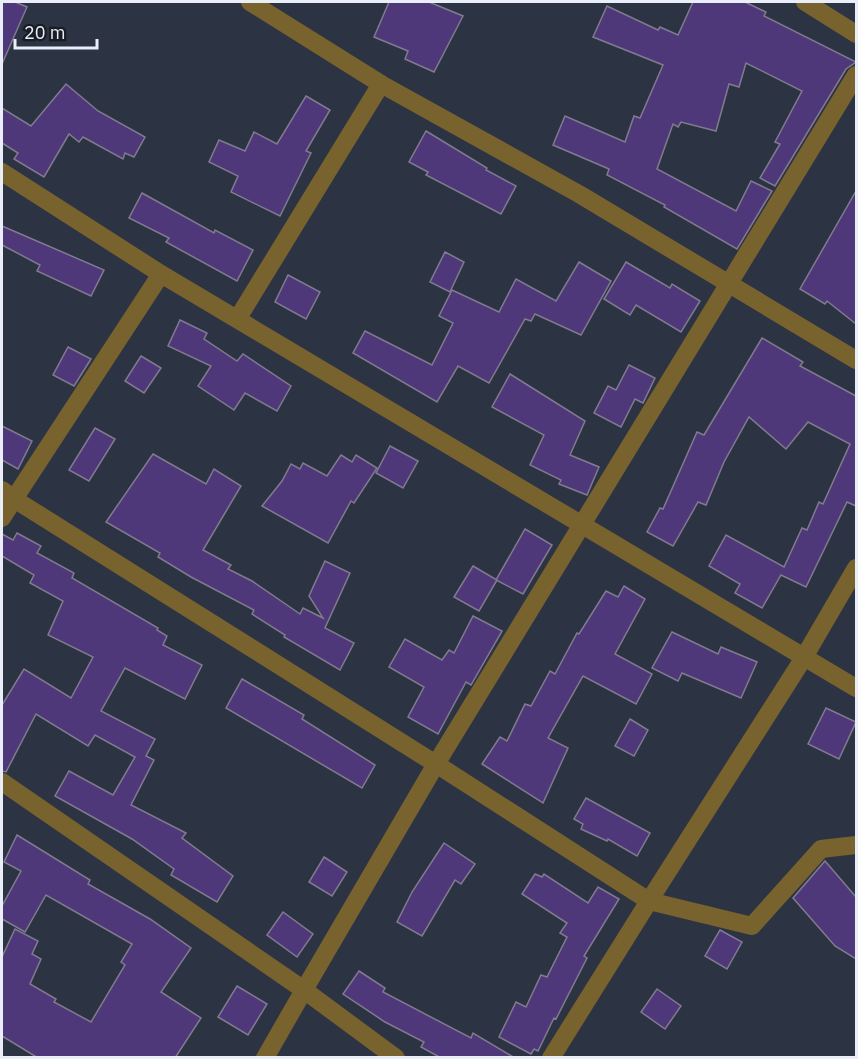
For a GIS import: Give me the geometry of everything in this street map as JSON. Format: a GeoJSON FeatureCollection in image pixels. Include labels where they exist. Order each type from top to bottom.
{"type":"FeatureCollection","features":[{"type":"Feature","properties":{"kind":"street"},"geometry":{"type":"LineString","coordinates":[[250,2],[381,84],[579,194],[856,360]]}},
{"type":"Feature","properties":{"kind":"street"},"geometry":{"type":"LineString","coordinates":[[805,2],[856,34]]}},
{"type":"Feature","properties":{"kind":"street"},"geometry":{"type":"LineString","coordinates":[[265,1058],[436,764],[856,75]]}},
{"type":"Feature","properties":{"kind":"street"},"geometry":{"type":"LineString","coordinates":[[238,318],[381,84]]}},
{"type":"Feature","properties":{"kind":"street"},"geometry":{"type":"LineString","coordinates":[[2,171],[160,274],[238,318],[856,688]]}},
{"type":"Feature","properties":{"kind":"street"},"geometry":{"type":"LineString","coordinates":[[2,518],[8,495],[160,274]]}},
{"type":"Feature","properties":{"kind":"street"},"geometry":{"type":"LineString","coordinates":[[8,495],[649,901],[752,926],[821,849],[856,845]]}},
{"type":"Feature","properties":{"kind":"street"},"geometry":{"type":"LineString","coordinates":[[551,1058],[803,658],[856,568]]}},
{"type":"Feature","properties":{"kind":"street"},"geometry":{"type":"LineString","coordinates":[[2,782],[304,990],[396,1058]]}},
{"type":"Feature","properties":{"kind":"building"},"geometry":{"type":"Polygon","coordinates":[[[2,2],[15,2],[27,7],[2,64],[2,2]]]}},
{"type":"Feature","properties":{"kind":"building"},"geometry":{"type":"Polygon","coordinates":[[[389,2],[429,2],[463,16],[434,72],[405,59],[408,51],[374,37],[389,2]]]}},
{"type":"Feature","properties":{"kind":"building"},"geometry":{"type":"Polygon","coordinates":[[[693,2],[745,2],[766,12],[764,16],[856,62],[846,69],[775,186],[760,178],[780,144],[775,142],[802,91],[746,63],[739,87],[729,84],[716,131],[681,122],[678,127],[673,124],[657,169],[736,211],[751,181],[772,191],[737,249],[664,207],[665,205],[607,175],[609,169],[553,145],[565,116],[625,142],[634,116],[640,118],[663,65],[593,37],[607,6],[658,30],[660,27],[678,35],[693,2]]]}},
{"type":"Feature","properties":{"kind":"building"},"geometry":{"type":"Polygon","coordinates":[[[66,84],[98,111],[145,137],[134,157],[125,153],[123,159],[83,137],[79,142],[69,134],[44,177],[14,159],[18,153],[2,143],[2,108],[31,126],[66,84]]]}},
{"type":"Feature","properties":{"kind":"building"},"geometry":{"type":"Polygon","coordinates":[[[306,96],[330,110],[306,151],[311,153],[280,216],[231,192],[238,176],[209,162],[219,140],[245,151],[254,132],[277,144],[306,96]]]}},
{"type":"Feature","properties":{"kind":"building"},"geometry":{"type":"Polygon","coordinates":[[[426,131],[487,168],[486,170],[516,186],[501,214],[426,175],[428,172],[409,162],[426,131]]]}},
{"type":"Feature","properties":{"kind":"building"},"geometry":{"type":"Polygon","coordinates":[[[856,191],[856,324],[827,301],[825,304],[800,289],[856,191]]]}},
{"type":"Feature","properties":{"kind":"building"},"geometry":{"type":"Polygon","coordinates":[[[142,193],[214,233],[215,230],[253,250],[237,281],[166,242],[169,238],[129,218],[142,193]]]}},
{"type":"Feature","properties":{"kind":"building"},"geometry":{"type":"Polygon","coordinates":[[[2,226],[104,270],[91,296],[37,271],[40,265],[2,245],[2,226]]]}},
{"type":"Feature","properties":{"kind":"building"},"geometry":{"type":"Polygon","coordinates":[[[445,252],[464,262],[450,292],[430,282],[445,252]]]}},
{"type":"Feature","properties":{"kind":"building"},"geometry":{"type":"Polygon","coordinates":[[[579,262],[611,281],[581,335],[535,314],[531,321],[525,319],[489,383],[458,366],[437,402],[353,353],[365,331],[432,365],[453,323],[439,316],[452,290],[499,312],[516,279],[556,301],[579,262]]]}},
{"type":"Feature","properties":{"kind":"building"},"geometry":{"type":"Polygon","coordinates":[[[626,262],[670,288],[672,284],[700,301],[681,332],[636,305],[630,315],[604,299],[626,262]]]}},
{"type":"Feature","properties":{"kind":"building"},"geometry":{"type":"Polygon","coordinates":[[[288,275],[320,292],[306,319],[275,302],[288,275]]]}},
{"type":"Feature","properties":{"kind":"building"},"geometry":{"type":"Polygon","coordinates":[[[180,320],[207,333],[204,339],[237,361],[243,354],[291,386],[277,411],[245,393],[234,410],[198,386],[211,366],[168,346],[180,320]]]}},
{"type":"Feature","properties":{"kind":"building"},"geometry":{"type":"Polygon","coordinates":[[[762,338],[803,362],[800,366],[856,396],[856,506],[847,502],[806,587],[781,575],[762,608],[735,593],[740,584],[709,566],[726,535],[784,567],[802,528],[807,530],[819,502],[823,504],[850,444],[808,422],[786,449],[749,417],[724,462],[706,505],[698,502],[673,546],[647,532],[660,508],[663,509],[697,432],[704,435],[762,338]]]}},
{"type":"Feature","properties":{"kind":"building"},"geometry":{"type":"Polygon","coordinates":[[[68,347],[91,359],[74,386],[53,375],[68,347]]]}},
{"type":"Feature","properties":{"kind":"building"},"geometry":{"type":"Polygon","coordinates":[[[141,356],[161,368],[144,393],[125,381],[141,356]]]}},
{"type":"Feature","properties":{"kind":"building"},"geometry":{"type":"Polygon","coordinates":[[[629,365],[655,378],[643,403],[635,399],[621,427],[594,413],[608,386],[616,390],[629,365]]]}},
{"type":"Feature","properties":{"kind":"building"},"geometry":{"type":"Polygon","coordinates":[[[510,374],[585,421],[570,455],[599,467],[587,495],[559,484],[561,480],[530,465],[544,435],[492,407],[510,374]]]}},
{"type":"Feature","properties":{"kind":"building"},"geometry":{"type":"Polygon","coordinates":[[[2,426],[32,441],[18,469],[2,460],[2,426]]]}},
{"type":"Feature","properties":{"kind":"building"},"geometry":{"type":"Polygon","coordinates":[[[95,428],[115,439],[89,481],[69,470],[95,428]]]}},
{"type":"Feature","properties":{"kind":"building"},"geometry":{"type":"Polygon","coordinates":[[[390,446],[418,461],[403,488],[376,473],[390,446]]]}},
{"type":"Feature","properties":{"kind":"building"},"geometry":{"type":"Polygon","coordinates":[[[153,454],[206,484],[214,469],[241,486],[203,550],[231,565],[228,569],[252,581],[300,614],[303,608],[323,618],[309,596],[325,561],[350,573],[325,628],[354,643],[340,670],[284,637],[285,635],[252,614],[254,610],[191,577],[158,557],[160,553],[106,522],[153,454]]]}},
{"type":"Feature","properties":{"kind":"building"},"geometry":{"type":"Polygon","coordinates":[[[341,455],[352,462],[356,455],[377,468],[354,503],[351,501],[328,543],[262,506],[282,481],[291,464],[300,469],[303,463],[327,476],[341,455]]]}},
{"type":"Feature","properties":{"kind":"building"},"geometry":{"type":"Polygon","coordinates":[[[525,529],[552,545],[523,594],[496,580],[525,529]]]}},
{"type":"Feature","properties":{"kind":"building"},"geometry":{"type":"Polygon","coordinates":[[[17,533],[41,546],[37,553],[74,573],[72,578],[158,628],[157,630],[167,636],[163,645],[202,665],[185,699],[125,668],[101,711],[155,739],[146,756],[154,760],[131,805],[186,833],[182,838],[233,876],[217,902],[171,875],[174,869],[132,839],[55,796],[69,771],[113,795],[135,757],[95,735],[88,746],[36,714],[6,772],[2,771],[2,705],[24,669],[71,698],[93,657],[48,635],[63,601],[30,583],[34,575],[2,556],[2,534],[13,540],[17,533]]]}},
{"type":"Feature","properties":{"kind":"building"},"geometry":{"type":"Polygon","coordinates":[[[473,566],[497,580],[479,611],[454,597],[473,566]]]}},
{"type":"Feature","properties":{"kind":"building"},"geometry":{"type":"Polygon","coordinates":[[[624,586],[645,599],[615,654],[652,674],[636,704],[583,676],[548,738],[568,748],[543,803],[482,764],[500,737],[507,741],[525,704],[531,706],[550,671],[555,674],[577,633],[579,634],[606,591],[618,597],[624,586]]]}},
{"type":"Feature","properties":{"kind":"building"},"geometry":{"type":"Polygon","coordinates":[[[473,616],[502,631],[471,685],[466,682],[438,734],[408,717],[424,687],[389,667],[405,639],[442,660],[449,650],[454,653],[473,616]]]}},
{"type":"Feature","properties":{"kind":"building"},"geometry":{"type":"Polygon","coordinates":[[[672,632],[718,654],[721,647],[757,662],[741,698],[682,673],[678,681],[652,668],[672,632]]]}},
{"type":"Feature","properties":{"kind":"building"},"geometry":{"type":"Polygon","coordinates":[[[242,679],[304,715],[302,719],[375,765],[362,788],[226,708],[242,679]]]}},
{"type":"Feature","properties":{"kind":"building"},"geometry":{"type":"Polygon","coordinates":[[[826,708],[856,722],[839,759],[808,744],[826,708]]]}},
{"type":"Feature","properties":{"kind":"building"},"geometry":{"type":"Polygon","coordinates":[[[630,719],[648,730],[634,756],[615,746],[630,719]]]}},
{"type":"Feature","properties":{"kind":"building"},"geometry":{"type":"Polygon","coordinates":[[[586,798],[650,833],[637,856],[608,839],[607,841],[581,829],[583,824],[574,819],[586,798]]]}},
{"type":"Feature","properties":{"kind":"building"},"geometry":{"type":"Polygon","coordinates":[[[17,835],[90,880],[88,884],[150,919],[191,948],[161,992],[201,1018],[175,1058],[38,1058],[2,1036],[2,957],[15,929],[38,941],[32,954],[41,959],[30,984],[56,999],[54,1002],[91,1022],[125,965],[121,962],[132,944],[46,895],[25,932],[2,919],[2,906],[21,871],[4,862],[17,835]]]}},
{"type":"Feature","properties":{"kind":"building"},"geometry":{"type":"Polygon","coordinates":[[[444,843],[475,864],[461,884],[455,880],[422,936],[397,922],[412,892],[444,843]]]}},
{"type":"Feature","properties":{"kind":"building"},"geometry":{"type":"Polygon","coordinates":[[[324,857],[347,872],[332,896],[309,882],[324,857]]]}},
{"type":"Feature","properties":{"kind":"building"},"geometry":{"type":"Polygon","coordinates":[[[825,861],[856,897],[856,959],[835,946],[793,898],[825,861]]]}},
{"type":"Feature","properties":{"kind":"building"},"geometry":{"type":"Polygon","coordinates":[[[535,874],[542,877],[544,874],[588,903],[598,887],[619,899],[584,956],[587,958],[538,1051],[534,1049],[531,1054],[499,1037],[516,1002],[526,1007],[541,975],[547,977],[567,937],[560,933],[567,923],[522,894],[535,874]]]}},
{"type":"Feature","properties":{"kind":"building"},"geometry":{"type":"Polygon","coordinates":[[[283,912],[313,934],[297,957],[267,935],[283,912]]]}},
{"type":"Feature","properties":{"kind":"building"},"geometry":{"type":"Polygon","coordinates":[[[720,930],[742,942],[727,969],[705,956],[720,930]]]}},
{"type":"Feature","properties":{"kind":"building"},"geometry":{"type":"Polygon","coordinates":[[[359,971],[385,988],[383,992],[471,1038],[473,1033],[515,1058],[441,1058],[421,1047],[424,1042],[385,1022],[343,994],[359,971]]]}},
{"type":"Feature","properties":{"kind":"building"},"geometry":{"type":"Polygon","coordinates":[[[237,986],[267,1004],[248,1035],[218,1017],[237,986]]]}},
{"type":"Feature","properties":{"kind":"building"},"geometry":{"type":"Polygon","coordinates":[[[657,989],[681,1006],[665,1029],[641,1012],[657,989]]]}}]}
